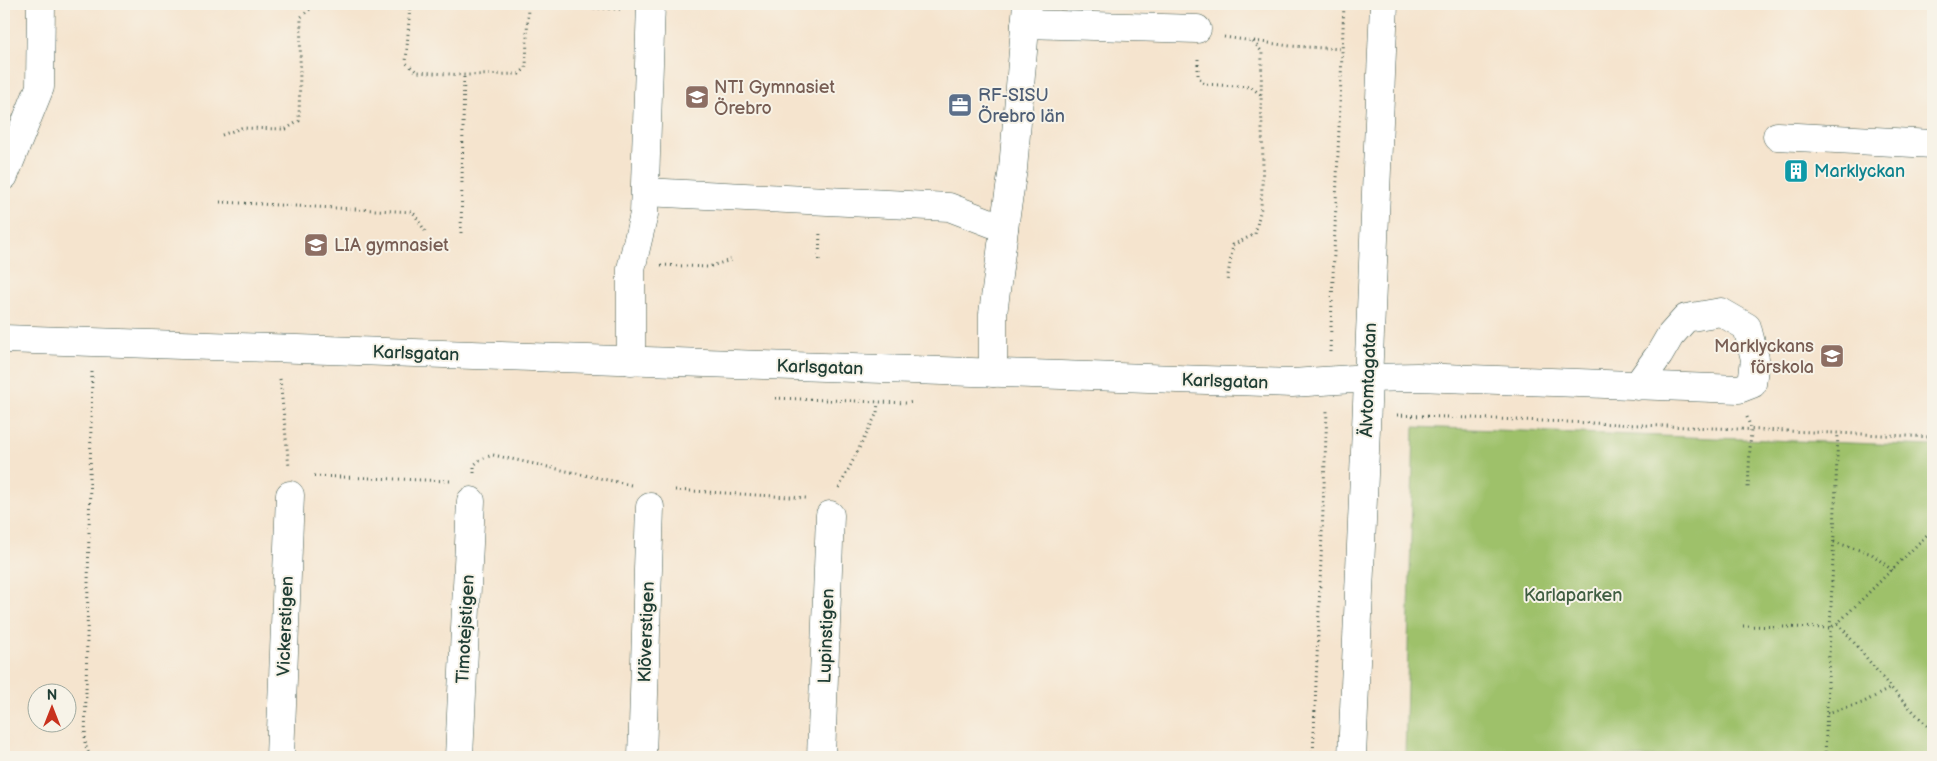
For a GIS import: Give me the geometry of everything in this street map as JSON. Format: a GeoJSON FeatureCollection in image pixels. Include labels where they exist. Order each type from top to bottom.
{"type":"FeatureCollection","features":[{"type":"Feature","properties":{"kind":"street"},"geometry":{"type":"LineString","coordinates":[[4,176],[40,87],[41,4]]}},
{"type":"Feature","properties":{"kind":"street","name":"Älvtomtagatan"},"geometry":{"type":"LineString","coordinates":[[1352,757],[1384,4]]}},
{"type":"Feature","properties":{"kind":"street"},"geometry":{"type":"LineString","coordinates":[[631,360],[631,270],[644,214],[651,7]]}},
{"type":"Feature","properties":{"kind":"street"},"geometry":{"type":"LineString","coordinates":[[993,373],[993,314],[1013,169],[1026,14],[1197,29]]}},
{"type":"Feature","properties":{"kind":"street"},"geometry":{"type":"LineString","coordinates":[[1777,136],[1933,144]]}},
{"type":"Feature","properties":{"kind":"street"},"geometry":{"type":"LineString","coordinates":[[645,192],[949,207],[1004,228]]}},
{"type":"Feature","properties":{"kind":"street"},"geometry":{"type":"LineString","coordinates":[[1637,386],[1670,336],[1686,318],[1721,312],[1747,327],[1755,360],[1752,384],[1740,390]]}},
{"type":"Feature","properties":{"kind":"street","name":"Karlsgatan"},"geometry":{"type":"LineString","coordinates":[[4,339],[1292,383],[1416,377],[1740,390]]}},
{"type":"Feature","properties":{"kind":"street","name":"Vickerstigen"},"geometry":{"type":"LineString","coordinates":[[280,757],[290,487]]}},
{"type":"Feature","properties":{"kind":"street","name":"Timotejstigen"},"geometry":{"type":"LineString","coordinates":[[459,757],[472,491]]}},
{"type":"Feature","properties":{"kind":"street","name":"Klöverstigen"},"geometry":{"type":"LineString","coordinates":[[642,757],[650,498]]}},
{"type":"Feature","properties":{"kind":"street","name":"Lupinstigen"},"geometry":{"type":"LineString","coordinates":[[821,757],[832,507]]}},
{"type":"Feature","properties":{"kind":"path"},"geometry":{"type":"LineString","coordinates":[[222,135],[241,128],[286,130],[299,121],[302,17],[316,4]]}},
{"type":"Feature","properties":{"kind":"path"},"geometry":{"type":"LineString","coordinates":[[410,4],[406,63],[417,72],[464,75],[518,74],[526,68],[528,5]]}},
{"type":"Feature","properties":{"kind":"path"},"geometry":{"type":"LineString","coordinates":[[484,4],[651,7]]}},
{"type":"Feature","properties":{"kind":"path"},"geometry":{"type":"LineString","coordinates":[[1330,358],[1344,4]]}},
{"type":"Feature","properties":{"kind":"path"},"geometry":{"type":"LineString","coordinates":[[1261,95],[1251,87],[1204,84],[1198,76],[1197,29],[1216,36],[1290,46],[1342,49]]}},
{"type":"Feature","properties":{"kind":"path"},"geometry":{"type":"LineString","coordinates":[[1227,281],[1233,245],[1255,234],[1261,208],[1263,162],[1262,52],[1253,41]]}},
{"type":"Feature","properties":{"kind":"path"},"geometry":{"type":"LineString","coordinates":[[461,233],[464,75]]}},
{"type":"Feature","properties":{"kind":"path"},"geometry":{"type":"LineString","coordinates":[[220,202],[413,212],[425,230]]}},
{"type":"Feature","properties":{"kind":"path"},"geometry":{"type":"LineString","coordinates":[[633,262],[672,267],[708,267],[734,259]]}},
{"type":"Feature","properties":{"kind":"path"},"geometry":{"type":"LineString","coordinates":[[90,757],[85,744],[92,371]]}},
{"type":"Feature","properties":{"kind":"path"},"geometry":{"type":"LineString","coordinates":[[280,378],[290,487],[311,476],[472,491],[474,465],[481,459],[494,455],[650,498],[832,507],[877,413],[878,402]]}},
{"type":"Feature","properties":{"kind":"path"},"geometry":{"type":"LineString","coordinates":[[1740,390],[1750,430],[1748,488]]}},
{"type":"Feature","properties":{"kind":"path"},"geometry":{"type":"LineString","coordinates":[[1313,757],[1327,413],[1322,412]]}},
{"type":"Feature","properties":{"kind":"path"},"geometry":{"type":"LineString","coordinates":[[1367,414],[1933,437]]}},
{"type":"Feature","properties":{"kind":"path"},"geometry":{"type":"LineString","coordinates":[[1824,757],[1838,433]]}},
{"type":"Feature","properties":{"kind":"path"},"geometry":{"type":"LineString","coordinates":[[1743,626],[1830,628],[1838,623],[1933,530]]}},
{"type":"Feature","properties":{"kind":"path"},"geometry":{"type":"LineString","coordinates":[[1834,542],[1872,554],[1893,570]]}},
{"type":"Feature","properties":{"kind":"path"},"geometry":{"type":"LineString","coordinates":[[1838,623],[1891,688],[1933,732]]}},
{"type":"Feature","properties":{"kind":"path"},"geometry":{"type":"LineString","coordinates":[[1827,713],[1862,703],[1891,688]]}},
{"type":"Feature","properties":{"kind":"green space","name":"Karlaparken"},"geometry":{"type":"Polygon","coordinates":[[[1414,427],[1933,446],[1933,757],[1405,757],[1414,427]]]}},
{"type":"Feature","properties":{"kind":"place","name":"NTI Gymnasiet Örebro"},"geometry":{"type":"Point","coordinates":[697,97]}},
{"type":"Feature","properties":{"kind":"place","name":"RF-SISU Örebro län"},"geometry":{"type":"Point","coordinates":[960,105]}},
{"type":"Feature","properties":{"kind":"place","name":"Marklyckan"},"geometry":{"type":"Point","coordinates":[1796,171]}},
{"type":"Feature","properties":{"kind":"place","name":"LIA gymnasiet"},"geometry":{"type":"Point","coordinates":[316,245]}},
{"type":"Feature","properties":{"kind":"place","name":"Marklyckans förskola"},"geometry":{"type":"Point","coordinates":[1832,356]}}]}
